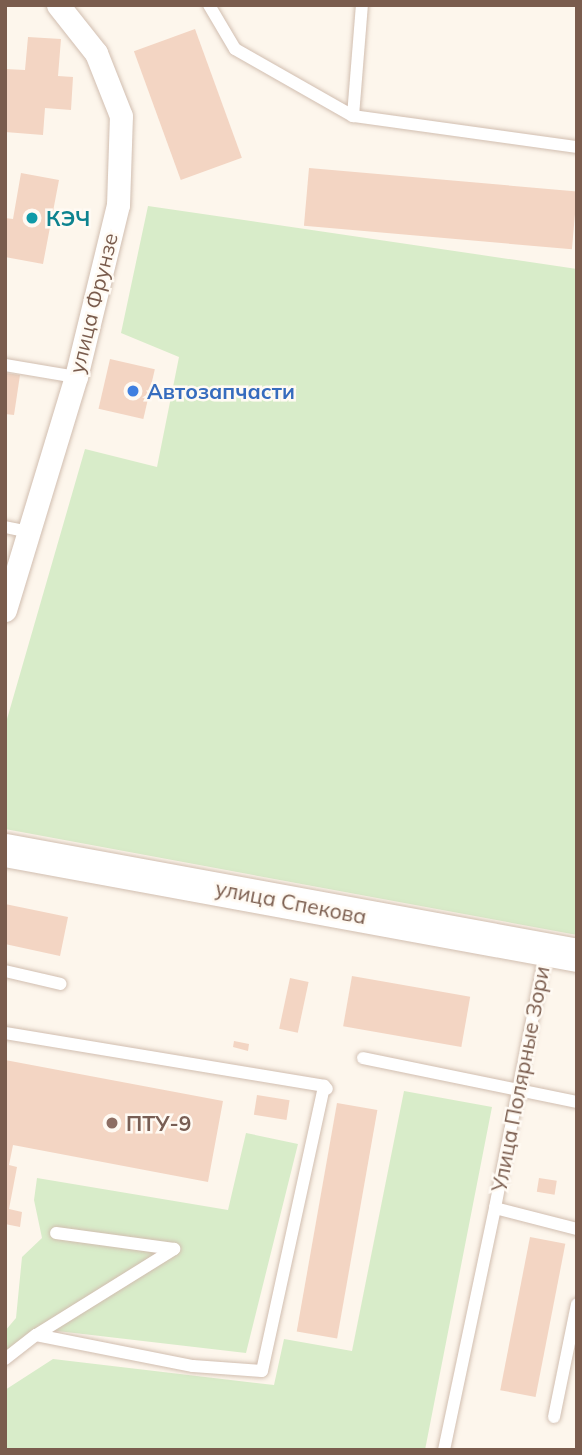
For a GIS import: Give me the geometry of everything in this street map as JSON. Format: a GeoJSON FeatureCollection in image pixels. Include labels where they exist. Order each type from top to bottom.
{"type":"FeatureCollection","features":[{"type":"Feature","properties":{"kind":"main road","name":"улица Спекова"},"geometry":{"type":"LineString","coordinates":[[5,850],[561,952]]}},
{"type":"Feature","properties":{"kind":"street","name":"улица Фрунзе"},"geometry":{"type":"LineString","coordinates":[[5,610],[76,377],[118,205],[121,116],[96,53],[58,5]]}},
{"type":"Feature","properties":{"kind":"lane"},"geometry":{"type":"LineString","coordinates":[[209,5],[235,49],[353,116],[577,147]]}},
{"type":"Feature","properties":{"kind":"lane"},"geometry":{"type":"LineString","coordinates":[[353,116],[362,5]]}},
{"type":"Feature","properties":{"kind":"lane"},"geometry":{"type":"LineString","coordinates":[[5,365],[76,377]]}},
{"type":"Feature","properties":{"kind":"lane"},"geometry":{"type":"LineString","coordinates":[[5,527],[28,532]]}},
{"type":"Feature","properties":{"kind":"lane","name":"Улица Полярные Зори"},"geometry":{"type":"LineString","coordinates":[[444,1450],[519,1089],[561,952]]}},
{"type":"Feature","properties":{"kind":"lane"},"geometry":{"type":"LineString","coordinates":[[5,971],[61,984]]}},
{"type":"Feature","properties":{"kind":"lane"},"geometry":{"type":"LineString","coordinates":[[5,1032],[325,1087],[262,1371],[193,1366],[36,1335]]}},
{"type":"Feature","properties":{"kind":"lane"},"geometry":{"type":"LineString","coordinates":[[363,1058],[577,1102]]}},
{"type":"Feature","properties":{"kind":"lane","name":"Улица Полярные Зори"},"geometry":{"type":"LineString","coordinates":[[495,1208],[577,1229]]}},
{"type":"Feature","properties":{"kind":"lane"},"geometry":{"type":"LineString","coordinates":[[5,1359],[36,1335],[174,1249],[56,1233]]}},
{"type":"Feature","properties":{"kind":"lane"},"geometry":{"type":"LineString","coordinates":[[554,1417],[577,1304]]}},
{"type":"Feature","properties":{"kind":"green space"},"geometry":{"type":"Polygon","coordinates":[[[148,206],[577,269],[577,935],[5,829],[5,726],[85,449],[157,467],[179,357],[121,333],[148,206]]]}},
{"type":"Feature","properties":{"kind":"green space"},"geometry":{"type":"Polygon","coordinates":[[[404,1091],[492,1107],[425,1450],[5,1450],[5,1390],[53,1359],[274,1385],[284,1339],[352,1351],[404,1091]]]}},
{"type":"Feature","properties":{"kind":"green space"},"geometry":{"type":"Polygon","coordinates":[[[246,1133],[298,1144],[246,1353],[40,1329],[5,1356],[5,1331],[16,1318],[22,1257],[42,1238],[34,1200],[37,1178],[228,1210],[246,1133]]]}},
{"type":"Feature","properties":{"kind":"building"},"geometry":{"type":"Polygon","coordinates":[[[195,29],[242,158],[181,180],[134,51],[195,29]]]}},
{"type":"Feature","properties":{"kind":"building"},"geometry":{"type":"Polygon","coordinates":[[[28,37],[61,39],[58,76],[73,77],[71,110],[45,108],[43,135],[5,132],[5,69],[25,70],[28,37]]]}},
{"type":"Feature","properties":{"kind":"building"},"geometry":{"type":"Polygon","coordinates":[[[309,168],[577,191],[572,249],[304,226],[309,168]]]}},
{"type":"Feature","properties":{"kind":"building","name":"КЭЧ"},"geometry":{"type":"Polygon","coordinates":[[[21,173],[59,180],[43,264],[5,257],[5,218],[13,219],[21,173]]]}},
{"type":"Feature","properties":{"kind":"building"},"geometry":{"type":"Polygon","coordinates":[[[110,359],[155,369],[143,419],[99,409],[110,359]]]}},
{"type":"Feature","properties":{"kind":"building"},"geometry":{"type":"Polygon","coordinates":[[[5,373],[20,375],[14,415],[5,414],[5,373]]]}},
{"type":"Feature","properties":{"kind":"building"},"geometry":{"type":"Polygon","coordinates":[[[5,904],[68,917],[60,956],[5,944],[5,904]]]}},
{"type":"Feature","properties":{"kind":"building"},"geometry":{"type":"Polygon","coordinates":[[[352,976],[470,997],[461,1047],[343,1026],[352,976]]]}},
{"type":"Feature","properties":{"kind":"building"},"geometry":{"type":"Polygon","coordinates":[[[290,978],[309,982],[298,1033],[279,1029],[290,978]]]}},
{"type":"Feature","properties":{"kind":"building"},"geometry":{"type":"Polygon","coordinates":[[[234,1041],[249,1044],[248,1051],[233,1047],[234,1041]]]}},
{"type":"Feature","properties":{"kind":"building","name":"ПТУ-9"},"geometry":{"type":"Polygon","coordinates":[[[5,1060],[223,1101],[208,1182],[13,1145],[9,1165],[17,1167],[9,1209],[22,1212],[20,1227],[5,1224],[5,1060]]]}},
{"type":"Feature","properties":{"kind":"building"},"geometry":{"type":"Polygon","coordinates":[[[257,1095],[290,1100],[286,1120],[254,1115],[257,1095]]]}},
{"type":"Feature","properties":{"kind":"building"},"geometry":{"type":"Polygon","coordinates":[[[337,1103],[377,1110],[337,1339],[297,1331],[337,1103]]]}},
{"type":"Feature","properties":{"kind":"building"},"geometry":{"type":"Polygon","coordinates":[[[539,1178],[557,1181],[555,1195],[537,1192],[539,1178]]]}},
{"type":"Feature","properties":{"kind":"building"},"geometry":{"type":"Polygon","coordinates":[[[530,1237],[565,1244],[536,1397],[500,1390],[530,1237]]]}},
{"type":"Feature","properties":{"kind":"place","name":"КЭЧ"},"geometry":{"type":"Point","coordinates":[32,218]}},
{"type":"Feature","properties":{"kind":"place","name":"Автозапчасти"},"geometry":{"type":"Point","coordinates":[133,391]}},
{"type":"Feature","properties":{"kind":"place","name":"ПТУ-9"},"geometry":{"type":"Point","coordinates":[112,1123]}}]}
